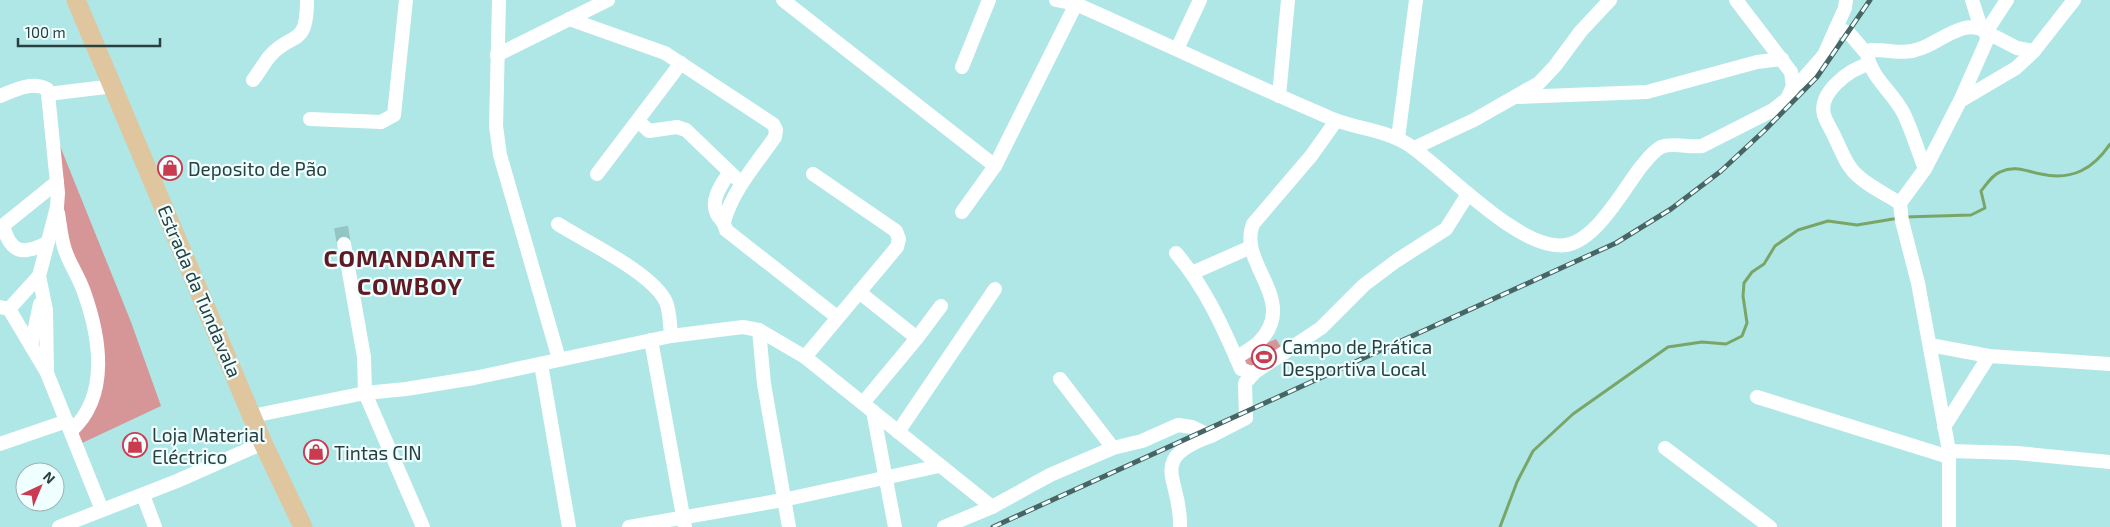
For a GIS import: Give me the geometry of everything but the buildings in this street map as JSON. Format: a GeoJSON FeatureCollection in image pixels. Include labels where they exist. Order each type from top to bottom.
{"type":"FeatureCollection","features":[{"type":"Feature","properties":{"kind":"main road","name":"Estrada da Tundavala"},"geometry":{"type":"LineString","coordinates":[[76,0],[114,86],[263,443],[303,527]]}},
{"type":"Feature","properties":{"kind":"street"},"geometry":{"type":"LineString","coordinates":[[253,80],[263,69],[269,58],[297,38],[307,22],[307,0]]}},
{"type":"Feature","properties":{"kind":"street"},"geometry":{"type":"LineString","coordinates":[[310,119],[381,122],[394,115],[406,0]]}},
{"type":"Feature","properties":{"kind":"street"},"geometry":{"type":"LineString","coordinates":[[499,0],[496,126],[500,154],[559,359]]}},
{"type":"Feature","properties":{"kind":"street"},"geometry":{"type":"LineString","coordinates":[[497,55],[608,0]]}},
{"type":"Feature","properties":{"kind":"street"},"geometry":{"type":"LineString","coordinates":[[783,0],[995,166]]}},
{"type":"Feature","properties":{"kind":"street"},"geometry":{"type":"LineString","coordinates":[[962,67],[989,0]]}},
{"type":"Feature","properties":{"kind":"street"},"geometry":{"type":"LineString","coordinates":[[1056,0],[1076,4],[1336,121],[1398,138],[1414,148],[1493,214],[1525,234],[1549,243],[1565,245],[1581,240],[1595,230],[1648,158],[1661,147],[1674,144],[1690,148],[1702,146],[1773,110],[1787,99],[1793,86],[1802,80],[1824,55],[1845,8],[1846,0]]}},
{"type":"Feature","properties":{"kind":"street"},"geometry":{"type":"LineString","coordinates":[[1177,49],[1200,0]]}},
{"type":"Feature","properties":{"kind":"street"},"geometry":{"type":"LineString","coordinates":[[1279,96],[1288,0]]}},
{"type":"Feature","properties":{"kind":"street"},"geometry":{"type":"LineString","coordinates":[[1398,138],[1416,0]]}},
{"type":"Feature","properties":{"kind":"street"},"geometry":{"type":"LineString","coordinates":[[1414,148],[1517,97],[1539,83],[1555,66],[1581,31],[1610,0]]}},
{"type":"Feature","properties":{"kind":"street"},"geometry":{"type":"LineString","coordinates":[[1736,0],[1791,72],[1793,86]]}},
{"type":"Feature","properties":{"kind":"street"},"geometry":{"type":"LineString","coordinates":[[1901,211],[1960,101],[1986,40],[1972,0]]}},
{"type":"Feature","properties":{"kind":"street"},"geometry":{"type":"LineString","coordinates":[[1984,30],[2006,0]]}},
{"type":"Feature","properties":{"kind":"street"},"geometry":{"type":"LineString","coordinates":[[1960,101],[2016,68],[2034,52],[2074,0]]}},
{"type":"Feature","properties":{"kind":"street"},"geometry":{"type":"LineString","coordinates":[[962,212],[995,166],[1076,4]]}},
{"type":"Feature","properties":{"kind":"street"},"geometry":{"type":"LineString","coordinates":[[569,19],[652,47],[681,63],[773,124],[776,130],[775,137],[743,183],[727,211],[724,222]]}},
{"type":"Feature","properties":{"kind":"street"},"geometry":{"type":"LineString","coordinates":[[1951,525],[1949,454],[1918,283],[1901,211],[1858,177],[1850,167],[1824,115],[1824,105],[1831,90],[1844,77],[1868,59],[1871,50],[1896,53],[1920,49],[1956,30],[1973,26],[2016,48],[2034,52]]}},
{"type":"Feature","properties":{"kind":"street"},"geometry":{"type":"LineString","coordinates":[[1836,28],[1848,33],[1904,113],[1925,169]]}},
{"type":"Feature","properties":{"kind":"street"},"geometry":{"type":"LineString","coordinates":[[1517,97],[1647,92],[1757,62],[1782,59]]}},
{"type":"Feature","properties":{"kind":"street"},"geometry":{"type":"LineString","coordinates":[[597,174],[681,63]]}},
{"type":"Feature","properties":{"kind":"street"},"geometry":{"type":"LineString","coordinates":[[0,96],[25,86],[40,86],[47,89],[57,182],[57,207],[64,250],[84,290],[93,318],[98,376],[96,391],[82,421],[0,444]]}},
{"type":"Feature","properties":{"kind":"street"},"geometry":{"type":"LineString","coordinates":[[48,94],[114,86]]}},
{"type":"Feature","properties":{"kind":"street"},"geometry":{"type":"LineString","coordinates":[[638,121],[649,131],[677,127],[686,130],[729,173],[743,183]]}},
{"type":"Feature","properties":{"kind":"street"},"geometry":{"type":"LineString","coordinates":[[1236,358],[1258,343],[1270,326],[1274,307],[1271,294],[1251,247],[1250,233],[1253,224],[1305,163],[1336,121]]}},
{"type":"Feature","properties":{"kind":"street"},"geometry":{"type":"LineString","coordinates":[[729,173],[718,190],[715,200],[718,215],[724,222],[726,230],[837,317]]}},
{"type":"Feature","properties":{"kind":"street"},"geometry":{"type":"LineString","coordinates":[[804,357],[897,247],[900,239],[896,230],[813,174]]}},
{"type":"Feature","properties":{"kind":"street"},"geometry":{"type":"LineString","coordinates":[[48,243],[26,252],[18,249],[6,239],[1,227],[57,182]]}},
{"type":"Feature","properties":{"kind":"street"},"geometry":{"type":"LineString","coordinates":[[1180,527],[1180,505],[1170,475],[1178,454],[1189,444],[1211,436],[1246,418],[1245,383],[1255,372],[1321,328],[1364,285],[1396,261],[1446,229],[1468,194]]}},
{"type":"Feature","properties":{"kind":"street"},"geometry":{"type":"LineString","coordinates":[[48,374],[46,310],[39,276],[57,207]]}},
{"type":"Feature","properties":{"kind":"street"},"geometry":{"type":"LineString","coordinates":[[558,224],[640,274],[656,287],[667,303],[671,336]]}},
{"type":"Feature","properties":{"kind":"street"},"geometry":{"type":"LineString","coordinates":[[344,244],[364,357],[365,393],[423,527]]}},
{"type":"Feature","properties":{"kind":"street"},"geometry":{"type":"LineString","coordinates":[[1192,273],[1251,247]]}},
{"type":"Feature","properties":{"kind":"street"},"geometry":{"type":"LineString","coordinates":[[1176,253],[1192,273],[1224,327],[1241,370],[1251,373],[1255,372]]}},
{"type":"Feature","properties":{"kind":"street"},"geometry":{"type":"LineString","coordinates":[[39,276],[4,308],[48,374],[102,510]]}},
{"type":"Feature","properties":{"kind":"street"},"geometry":{"type":"LineString","coordinates":[[898,432],[995,290]]}},
{"type":"Feature","properties":{"kind":"street"},"geometry":{"type":"LineString","coordinates":[[859,292],[917,338]]}},
{"type":"Feature","properties":{"kind":"street"},"geometry":{"type":"LineString","coordinates":[[31,346],[43,293]]}},
{"type":"Feature","properties":{"kind":"street"},"geometry":{"type":"LineString","coordinates":[[895,527],[868,407],[941,306]]}},
{"type":"Feature","properties":{"kind":"street"},"geometry":{"type":"LineString","coordinates":[[252,416],[365,393],[406,389],[541,364],[671,336],[743,327],[759,330],[804,357],[868,407],[938,466],[992,507]]}},
{"type":"Feature","properties":{"kind":"street"},"geometry":{"type":"LineString","coordinates":[[759,330],[764,384],[789,527]]}},
{"type":"Feature","properties":{"kind":"street"},"geometry":{"type":"LineString","coordinates":[[650,340],[684,522]]}},
{"type":"Feature","properties":{"kind":"street"},"geometry":{"type":"LineString","coordinates":[[1930,345],[1989,356],[2110,364]]}},
{"type":"Feature","properties":{"kind":"street"},"geometry":{"type":"LineString","coordinates":[[1944,427],[1989,356]]}},
{"type":"Feature","properties":{"kind":"street"},"geometry":{"type":"LineString","coordinates":[[541,364],[569,527]]}},
{"type":"Feature","properties":{"kind":"street"},"geometry":{"type":"LineString","coordinates":[[1060,379],[1113,448]]}},
{"type":"Feature","properties":{"kind":"street"},"geometry":{"type":"LineString","coordinates":[[1757,396],[1949,454],[2017,453],[2110,462]]}},
{"type":"Feature","properties":{"kind":"street"},"geometry":{"type":"LineString","coordinates":[[944,527],[992,507],[1050,475],[1113,448],[1142,441],[1178,425],[1192,427],[1211,436]]}},
{"type":"Feature","properties":{"kind":"street"},"geometry":{"type":"LineString","coordinates":[[59,527],[143,495],[263,443]]}},
{"type":"Feature","properties":{"kind":"street"},"geometry":{"type":"LineString","coordinates":[[1665,448],[1770,527]]}},
{"type":"Feature","properties":{"kind":"street"},"geometry":{"type":"LineString","coordinates":[[629,527],[684,522],[938,466]]}},
{"type":"Feature","properties":{"kind":"street"},"geometry":{"type":"LineString","coordinates":[[143,495],[155,527]]}},
{"type":"Feature","properties":{"kind":"shaded area"},"geometry":{"type":"Polygon","coordinates":[[[56,136],[131,322],[161,406],[80,444],[74,434],[103,372],[83,281],[64,227],[56,136]]]}},
{"type":"Feature","properties":{"kind":"shaded area","name":"Campo de Prática Desportiva Local"},"geometry":{"type":"Polygon","coordinates":[[[1276,339],[1281,347],[1251,373],[1242,354],[1276,339]]]}},
{"type":"Feature","properties":{"kind":"waterway"},"geometry":{"type":"LineString","coordinates":[[1905,217],[1971,215],[1985,208],[1981,191],[1997,173],[2010,169],[2020,169],[2052,176],[2072,174],[2089,166],[2110,144]]}},
{"type":"Feature","properties":{"kind":"waterway"},"geometry":{"type":"LineString","coordinates":[[1500,527],[1517,482],[1533,451],[1573,414],[1668,347],[1702,342],[1726,344],[1742,336],[1747,323],[1743,296],[1744,283],[1752,272],[1764,264],[1775,246],[1798,230],[1828,221],[1857,225],[1899,218]]}},
{"type":"Feature","properties":{"kind":"tunnel"},"geometry":{"type":"LineString","coordinates":[[341,227],[344,244]]}},
{"type":"Feature","properties":{"kind":"railway"},"geometry":{"type":"LineString","coordinates":[[993,527],[1616,243],[1671,209],[1721,171],[1765,130],[1817,77],[1870,0]]}},
{"type":"Feature","properties":{"kind":"place","name":"Deposito de Pão"},"geometry":{"type":"Point","coordinates":[170,168]}},
{"type":"Feature","properties":{"kind":"place","name":"Campo de Prática Desportiva Local"},"geometry":{"type":"Point","coordinates":[1264,357]}},
{"type":"Feature","properties":{"kind":"place","name":"Loja Material Eléctrico"},"geometry":{"type":"Point","coordinates":[135,445]}},
{"type":"Feature","properties":{"kind":"place","name":"Tintas CIN"},"geometry":{"type":"Point","coordinates":[316,452]}},
{"type":"Feature","properties":{"kind":"district","name":"COMANDANTE COWBOY"},"geometry":{"type":"Point","coordinates":[410,271]}}]}
